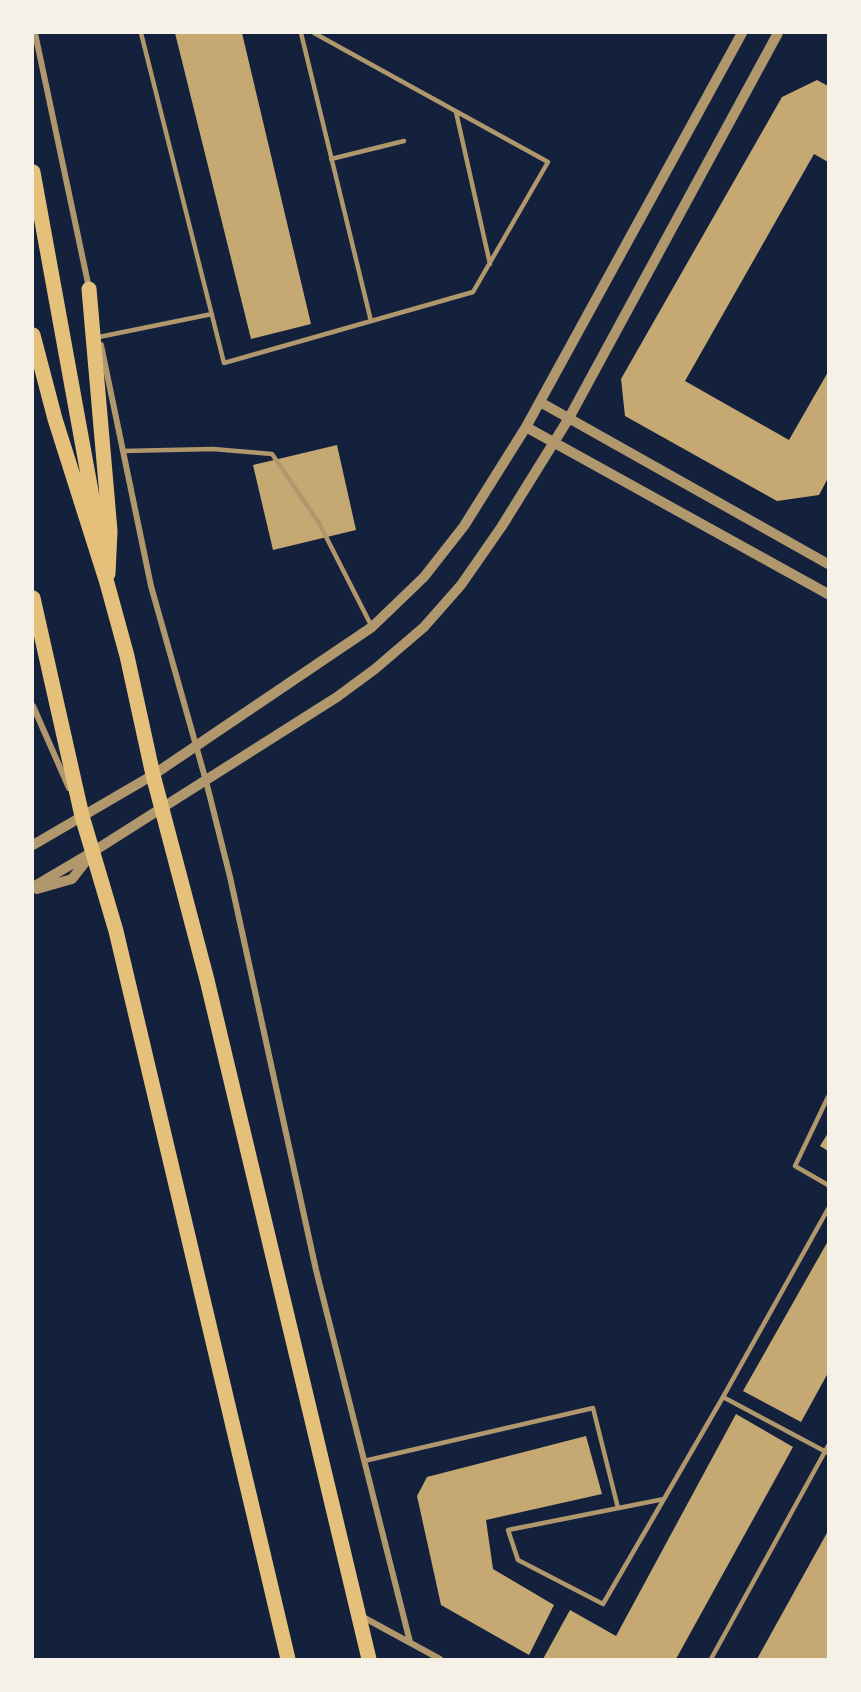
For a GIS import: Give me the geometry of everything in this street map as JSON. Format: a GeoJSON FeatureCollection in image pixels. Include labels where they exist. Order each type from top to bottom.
{"type":"FeatureCollection","features":[{"type":"Feature","properties":{"kind":"main road"},"geometry":{"type":"LineString","coordinates":[[33,172],[107,583]]}},
{"type":"Feature","properties":{"kind":"main road"},"geometry":{"type":"LineString","coordinates":[[89,289],[110,531],[107,583]]}},
{"type":"Feature","properties":{"kind":"main road"},"geometry":{"type":"LineString","coordinates":[[33,335],[54,419],[107,583],[127,657],[153,775],[202,959],[369,1659]]}},
{"type":"Feature","properties":{"kind":"main road"},"geometry":{"type":"LineString","coordinates":[[33,598],[82,816],[117,931],[288,1659]]}},
{"type":"Feature","properties":{"kind":"main road"},"geometry":{"type":"LineString","coordinates":[[33,613],[44,647]]}},
{"type":"Feature","properties":{"kind":"street"},"geometry":{"type":"LineString","coordinates":[[35,33],[151,586],[197,746],[230,877],[316,1270],[410,1642]]}},
{"type":"Feature","properties":{"kind":"street"},"geometry":{"type":"LineString","coordinates":[[33,845],[153,775],[372,627],[424,577],[464,526],[526,427],[742,33]]}},
{"type":"Feature","properties":{"kind":"street"},"geometry":{"type":"LineString","coordinates":[[33,888],[337,697],[375,669],[424,627],[461,585],[502,526],[569,418],[778,33]]}},
{"type":"Feature","properties":{"kind":"street"},"geometry":{"type":"LineString","coordinates":[[540,402],[828,564]]}},
{"type":"Feature","properties":{"kind":"street"},"geometry":{"type":"LineString","coordinates":[[526,427],[828,594]]}},
{"type":"Feature","properties":{"kind":"street"},"geometry":{"type":"LineString","coordinates":[[33,706],[82,816]]}},
{"type":"Feature","properties":{"kind":"street"},"geometry":{"type":"LineString","coordinates":[[358,1614],[440,1659]]}},
{"type":"Feature","properties":{"kind":"lane"},"geometry":{"type":"LineString","coordinates":[[141,33],[224,363],[473,292],[548,162],[314,33]]}},
{"type":"Feature","properties":{"kind":"lane"},"geometry":{"type":"LineString","coordinates":[[301,33],[371,321]]}},
{"type":"Feature","properties":{"kind":"lane"},"geometry":{"type":"LineString","coordinates":[[456,112],[490,264]]}},
{"type":"Feature","properties":{"kind":"lane"},"geometry":{"type":"LineString","coordinates":[[331,159],[404,141]]}},
{"type":"Feature","properties":{"kind":"lane"},"geometry":{"type":"LineString","coordinates":[[99,337],[212,314]]}},
{"type":"Feature","properties":{"kind":"lane"},"geometry":{"type":"LineString","coordinates":[[123,451],[213,449],[272,454],[319,524],[372,627]]}},
{"type":"Feature","properties":{"kind":"lane"},"geometry":{"type":"LineString","coordinates":[[828,1097],[795,1166],[828,1185]]}},
{"type":"Feature","properties":{"kind":"lane"},"geometry":{"type":"LineString","coordinates":[[664,1498],[508,1530],[518,1560],[603,1604],[723,1397],[828,1209]]}},
{"type":"Feature","properties":{"kind":"lane"},"geometry":{"type":"LineString","coordinates":[[711,1659],[827,1450],[723,1397]]}},
{"type":"Feature","properties":{"kind":"lane"},"geometry":{"type":"LineString","coordinates":[[364,1461],[593,1408],[618,1508]]}},
{"type":"Feature","properties":{"kind":"building"},"geometry":{"type":"Polygon","coordinates":[[[175,33],[242,33],[311,324],[251,339],[175,33]]]}},
{"type":"Feature","properties":{"kind":"building"},"geometry":{"type":"Polygon","coordinates":[[[817,80],[828,86],[828,162],[814,154],[685,381],[789,440],[828,372],[828,478],[819,495],[777,501],[625,416],[621,379],[782,97],[817,80]]]}},
{"type":"Feature","properties":{"kind":"building"},"geometry":{"type":"Polygon","coordinates":[[[337,445],[356,530],[273,550],[253,465],[337,445]]]}},
{"type":"Feature","properties":{"kind":"building"},"geometry":{"type":"Polygon","coordinates":[[[828,1133],[828,1151],[820,1146],[828,1133]]]}},
{"type":"Feature","properties":{"kind":"building"},"geometry":{"type":"Polygon","coordinates":[[[828,1241],[828,1373],[801,1422],[743,1391],[828,1241]]]}},
{"type":"Feature","properties":{"kind":"building"},"geometry":{"type":"Polygon","coordinates":[[[736,1414],[793,1447],[676,1659],[543,1659],[570,1610],[616,1636],[736,1414]]]}},
{"type":"Feature","properties":{"kind":"building"},"geometry":{"type":"Polygon","coordinates":[[[586,1436],[602,1494],[486,1520],[493,1569],[554,1605],[529,1655],[441,1605],[417,1496],[427,1477],[586,1436]]]}},
{"type":"Feature","properties":{"kind":"building"},"geometry":{"type":"Polygon","coordinates":[[[828,1531],[828,1659],[757,1659],[828,1531]]]}}]}
